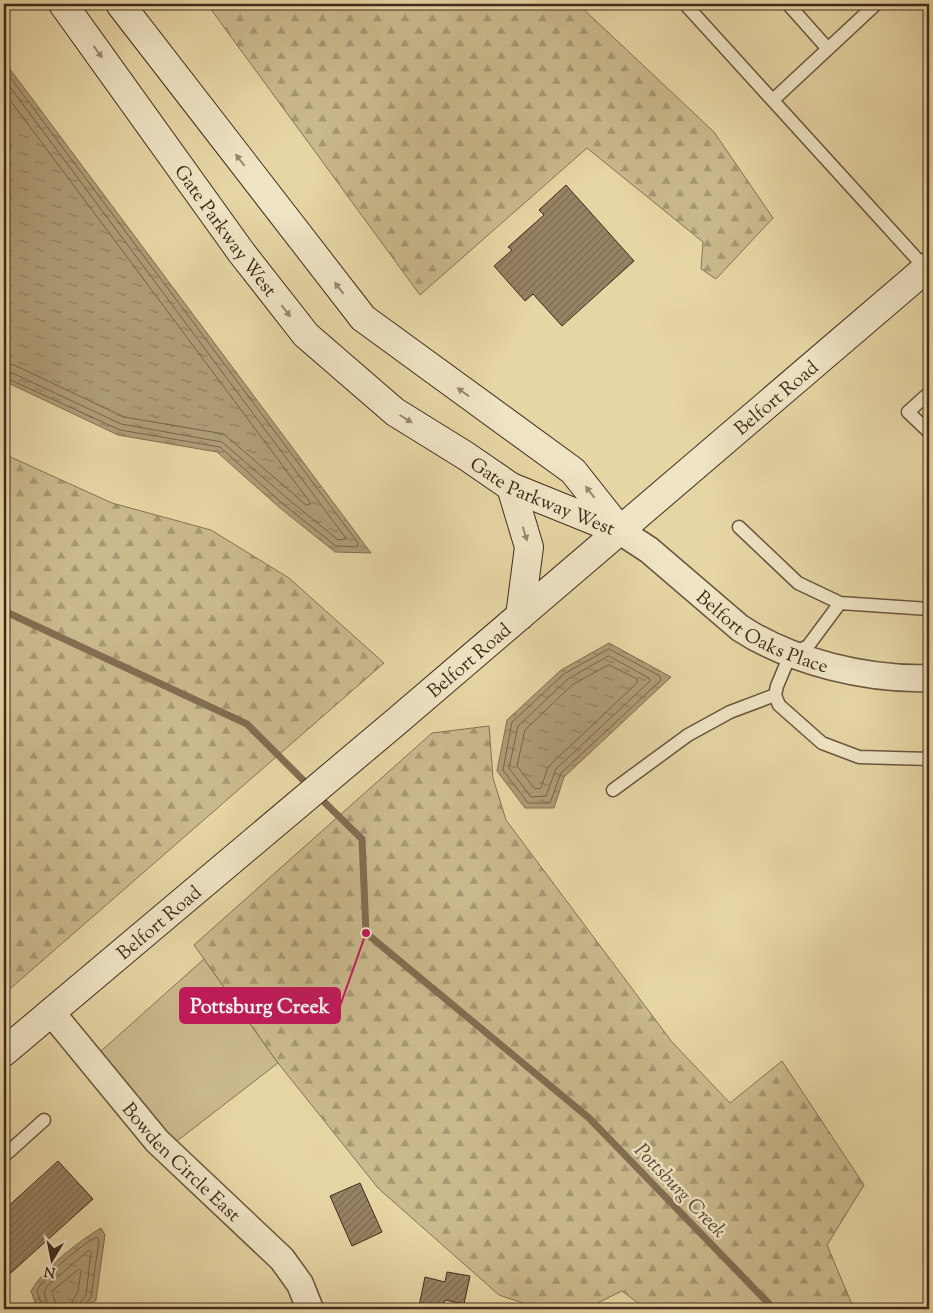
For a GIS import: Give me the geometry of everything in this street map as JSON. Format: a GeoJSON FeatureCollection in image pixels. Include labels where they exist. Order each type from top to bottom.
{"type":"FeatureCollection","features":[{"type":"Feature","properties":{"kind":"main road","name":"Gate Parkway West"},"geometry":{"type":"LineString","coordinates":[[63,4],[241,252],[306,335],[395,412],[466,456],[511,487],[620,531]]}},
{"type":"Feature","properties":{"kind":"main road","name":"Gate Parkway West"},"geometry":{"type":"LineString","coordinates":[[120,4],[363,318],[573,471],[620,531]]}},
{"type":"Feature","properties":{"kind":"main road","name":"Belfort Road"},"geometry":{"type":"LineString","coordinates":[[4,1052],[397,721],[928,269]]}},
{"type":"Feature","properties":{"kind":"main road"},"geometry":{"type":"LineString","coordinates":[[511,487],[529,547],[520,616]]}},
{"type":"Feature","properties":{"kind":"street","name":"Belfort Oaks Place"},"geometry":{"type":"LineString","coordinates":[[620,531],[649,550],[740,628],[790,655],[822,664],[876,675],[929,678]]}},
{"type":"Feature","properties":{"kind":"street","name":"Bowden Circle East"},"geometry":{"type":"LineString","coordinates":[[51,1012],[157,1141],[282,1260],[300,1284],[310,1309]]}},
{"type":"Feature","properties":{"kind":"lane"},"geometry":{"type":"LineString","coordinates":[[685,4],[928,269]]}},
{"type":"Feature","properties":{"kind":"lane"},"geometry":{"type":"LineString","coordinates":[[788,4],[828,49]]}},
{"type":"Feature","properties":{"kind":"lane"},"geometry":{"type":"LineString","coordinates":[[772,100],[876,4]]}},
{"type":"Feature","properties":{"kind":"lane"},"geometry":{"type":"LineString","coordinates":[[929,393],[908,412],[929,432]]}},
{"type":"Feature","properties":{"kind":"lane"},"geometry":{"type":"LineString","coordinates":[[739,527],[798,583],[840,603],[929,609]]}},
{"type":"Feature","properties":{"kind":"lane"},"geometry":{"type":"LineString","coordinates":[[840,603],[808,646],[790,655],[776,686],[775,695],[779,705],[822,743],[859,757],[929,759]]}},
{"type":"Feature","properties":{"kind":"lane"},"geometry":{"type":"LineString","coordinates":[[613,790],[688,735],[730,712],[775,695]]}},
{"type":"Feature","properties":{"kind":"lane"},"geometry":{"type":"LineString","coordinates":[[4,1156],[44,1120]]}},
{"type":"Feature","properties":{"kind":"green space"},"geometry":{"type":"Polygon","coordinates":[[[207,4],[578,4],[714,132],[773,218],[716,279],[701,269],[703,242],[587,148],[420,295],[207,4]]]}},
{"type":"Feature","properties":{"kind":"green space"},"geometry":{"type":"Polygon","coordinates":[[[4,454],[112,503],[211,530],[289,578],[384,663],[4,994],[4,454]]]}},
{"type":"Feature","properties":{"kind":"green space"},"geometry":{"type":"Polygon","coordinates":[[[489,726],[493,778],[506,820],[672,1042],[730,1103],[782,1061],[864,1185],[827,1245],[854,1309],[646,1309],[622,1291],[585,1309],[541,1309],[499,1295],[378,1188],[278,1063],[194,945],[432,733],[489,726]]]}},
{"type":"Feature","properties":{"kind":"green space"},"geometry":{"type":"Polygon","coordinates":[[[204,959],[278,1063],[177,1141],[165,1134],[101,1051],[204,959]]]}},
{"type":"Feature","properties":{"kind":"water"},"geometry":{"type":"Polygon","coordinates":[[[4,61],[371,553],[335,552],[280,508],[217,452],[118,435],[4,381],[4,61]]]}},
{"type":"Feature","properties":{"kind":"water"},"geometry":{"type":"Polygon","coordinates":[[[609,643],[671,677],[564,777],[554,808],[525,808],[497,771],[507,720],[561,670],[609,643]]]}},
{"type":"Feature","properties":{"kind":"water"},"geometry":{"type":"Polygon","coordinates":[[[101,1228],[105,1235],[96,1300],[88,1309],[39,1309],[31,1291],[37,1282],[53,1264],[101,1228]]]}},
{"type":"Feature","properties":{"kind":"building"},"geometry":{"type":"Polygon","coordinates":[[[566,185],[634,261],[562,326],[533,294],[525,301],[494,266],[512,250],[508,247],[544,215],[539,210],[566,185]]]}},
{"type":"Feature","properties":{"kind":"building"},"geometry":{"type":"Polygon","coordinates":[[[58,1161],[93,1199],[4,1279],[4,1210],[58,1161]]]}},
{"type":"Feature","properties":{"kind":"building"},"geometry":{"type":"Polygon","coordinates":[[[360,1183],[382,1232],[352,1246],[330,1196],[360,1183]]]}},
{"type":"Feature","properties":{"kind":"building"},"geometry":{"type":"Polygon","coordinates":[[[447,1272],[470,1276],[464,1304],[445,1300],[443,1309],[419,1306],[425,1277],[445,1282],[447,1272]]]}},
{"type":"Feature","properties":{"kind":"waterway","name":"Pottsburg Creek"},"geometry":{"type":"LineString","coordinates":[[4,611],[247,724],[310,787]]}},
{"type":"Feature","properties":{"kind":"waterway","name":"Pottsburg Creek"},"geometry":{"type":"LineString","coordinates":[[317,795],[362,839],[366,933],[589,1118],[774,1309]]}},
{"type":"Feature","properties":{"kind":"place","name":"Pottsburg Creek"},"geometry":{"type":"Point","coordinates":[366,933]}}]}
